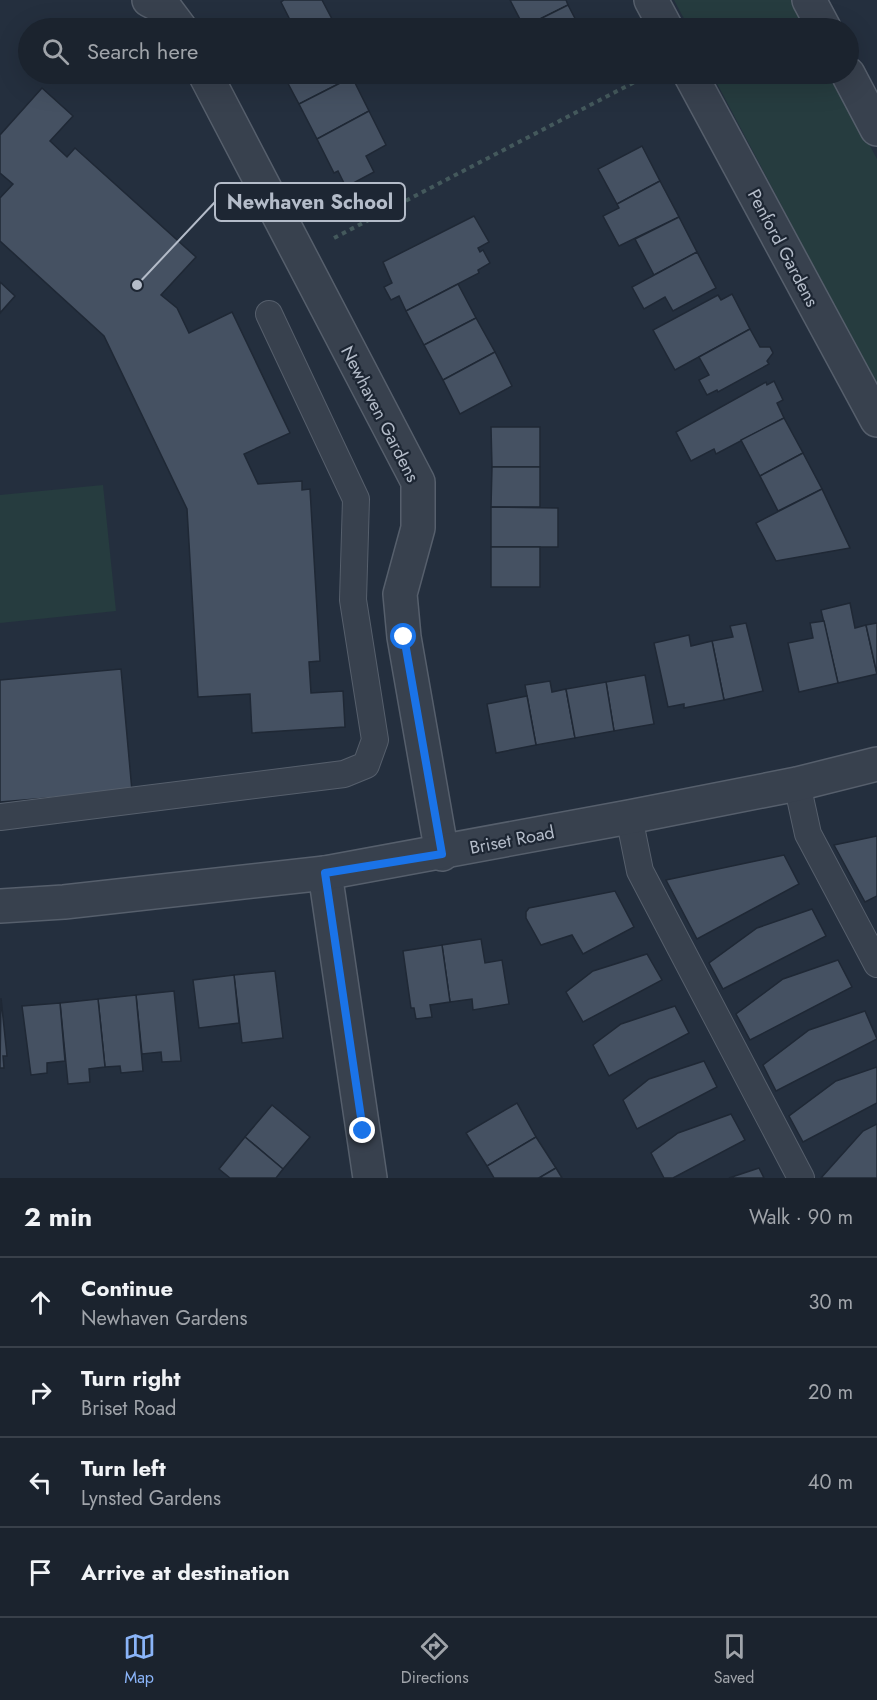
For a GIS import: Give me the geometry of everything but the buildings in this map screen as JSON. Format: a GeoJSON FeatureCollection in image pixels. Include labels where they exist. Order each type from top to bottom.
{"type":"FeatureCollection","features":[{"type":"Feature","properties":{"kind":"street"},"geometry":{"type":"LineString","coordinates":[[149,0],[165,8],[172,18]]}},
{"type":"Feature","properties":{"kind":"street"},"geometry":{"type":"LineString","coordinates":[[651,0],[661,18]]}},
{"type":"Feature","properties":{"kind":"street"},"geometry":{"type":"LineString","coordinates":[[808,0],[818,18]]}},
{"type":"Feature","properties":{"kind":"street","name":"Newhaven Gardens"},"geometry":{"type":"LineString","coordinates":[[210,84],[418,482],[418,528],[400,594],[404,637],[442,854]]}},
{"type":"Feature","properties":{"kind":"street","name":"Penford Gardens"},"geometry":{"type":"LineString","coordinates":[[695,84],[877,420]]}},
{"type":"Feature","properties":{"kind":"street"},"geometry":{"type":"LineString","coordinates":[[853,84],[877,129]]}},
{"type":"Feature","properties":{"kind":"street","name":"Briset Road"},"geometry":{"type":"LineString","coordinates":[[0,906],[64,902],[325,873],[442,854],[629,818],[797,784],[877,764]]}},
{"type":"Feature","properties":{"kind":"street"},"geometry":{"type":"LineString","coordinates":[[325,873],[370,1178]]}},
{"type":"Feature","properties":{"kind":"lane"},"geometry":{"type":"LineString","coordinates":[[0,817],[344,774],[366,765],[375,741],[353,600],[356,500],[269,314]]}},
{"type":"Feature","properties":{"kind":"lane"},"geometry":{"type":"LineString","coordinates":[[797,784],[808,834],[877,964]]}},
{"type":"Feature","properties":{"kind":"lane"},"geometry":{"type":"LineString","coordinates":[[629,818],[640,871],[801,1178]]}},
{"type":"Feature","properties":{"kind":"path"},"geometry":{"type":"LineString","coordinates":[[299,256],[633,84]]}},
{"type":"Feature","properties":{"kind":"green space"},"geometry":{"type":"Polygon","coordinates":[[[674,0],[794,0],[803,18],[684,18],[674,0]]]}},
{"type":"Feature","properties":{"kind":"green space"},"geometry":{"type":"Polygon","coordinates":[[[717,84],[837,84],[877,159],[877,386],[717,84]]]}},
{"type":"Feature","properties":{"kind":"green space"},"geometry":{"type":"Polygon","coordinates":[[[103,485],[116,611],[0,623],[0,495],[103,485]]]}},
{"type":"Feature","properties":{"kind":"place","name":"Newhaven School"},"geometry":{"type":"Point","coordinates":[137,285]}},
{"type":"Feature","properties":{"kind":"route"},"geometry":{"type":"LineString","coordinates":[[363,1131],[325,873],[442,854],[404,637]]}}]}
